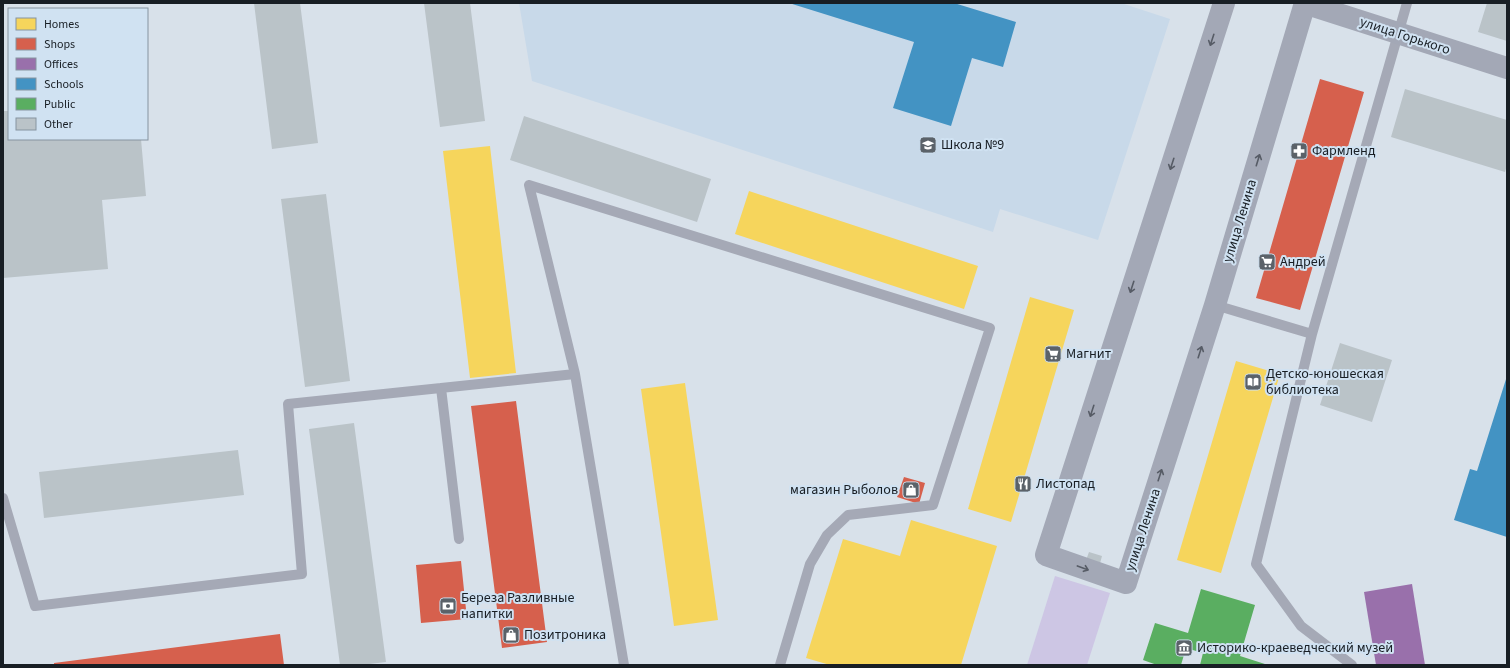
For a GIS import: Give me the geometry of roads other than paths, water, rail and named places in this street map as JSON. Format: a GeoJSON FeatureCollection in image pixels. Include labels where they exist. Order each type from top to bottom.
{"type":"FeatureCollection","features":[{"type":"Feature","properties":{"kind":"main road","name":"улица Ленина"},"geometry":{"type":"LineString","coordinates":[[1224,3],[1046,554],[1126,583],[1215,305],[1304,3]]}},
{"type":"Feature","properties":{"kind":"main road","name":"улица Горького"},"geometry":{"type":"LineString","coordinates":[[1304,3],[1507,68]]}},
{"type":"Feature","properties":{"kind":"lane"},"geometry":{"type":"LineString","coordinates":[[1352,665],[1301,626],[1256,564],[1312,334],[1407,3]]}},
{"type":"Feature","properties":{"kind":"lane"},"geometry":{"type":"LineString","coordinates":[[624,665],[575,374],[530,185],[990,328],[933,505],[848,515],[827,535],[810,564],[780,665]]}},
{"type":"Feature","properties":{"kind":"lane"},"geometry":{"type":"LineString","coordinates":[[1215,305],[1312,334]]}},
{"type":"Feature","properties":{"kind":"lane"},"geometry":{"type":"LineString","coordinates":[[3,498],[35,606],[302,574],[288,404],[575,374]]}},
{"type":"Feature","properties":{"kind":"lane"},"geometry":{"type":"LineString","coordinates":[[441,388],[459,539]]}},
{"type":"Feature","properties":{"kind":"place","name":"Школа №9"},"geometry":{"type":"Point","coordinates":[928,145]}},
{"type":"Feature","properties":{"kind":"place","name":"Фармленд"},"geometry":{"type":"Point","coordinates":[1299,151]}},
{"type":"Feature","properties":{"kind":"place","name":"Андрей"},"geometry":{"type":"Point","coordinates":[1267,262]}},
{"type":"Feature","properties":{"kind":"place","name":"Магнит"},"geometry":{"type":"Point","coordinates":[1053,354]}},
{"type":"Feature","properties":{"kind":"place","name":"Детско-юношеская библиотека"},"geometry":{"type":"Point","coordinates":[1253,382]}},
{"type":"Feature","properties":{"kind":"place","name":"Листопад"},"geometry":{"type":"Point","coordinates":[1023,484]}},
{"type":"Feature","properties":{"kind":"place","name":"магазин Рыболов"},"geometry":{"type":"Point","coordinates":[911,490]}},
{"type":"Feature","properties":{"kind":"place","name":"Береза Разливные напитки"},"geometry":{"type":"Point","coordinates":[448,606]}},
{"type":"Feature","properties":{"kind":"place","name":"Позитроника"},"geometry":{"type":"Point","coordinates":[511,635]}},
{"type":"Feature","properties":{"kind":"place","name":"Историко-краеведческий музей"},"geometry":{"type":"Point","coordinates":[1184,648]}}]}
